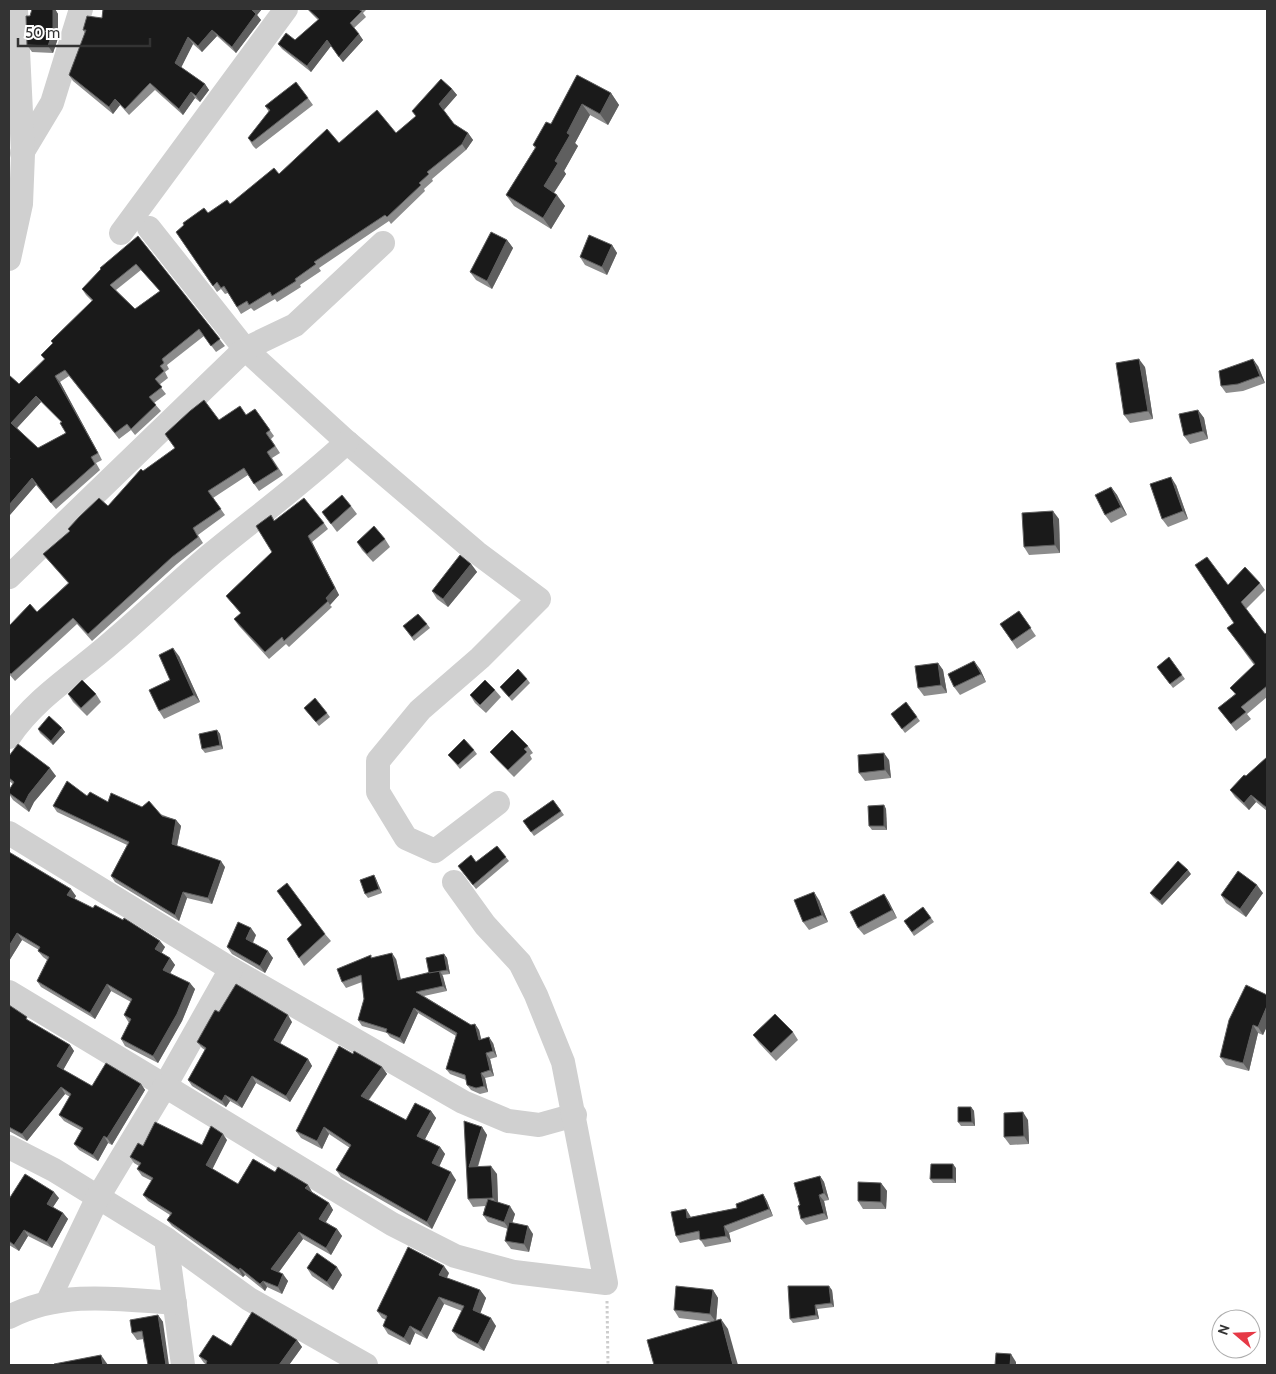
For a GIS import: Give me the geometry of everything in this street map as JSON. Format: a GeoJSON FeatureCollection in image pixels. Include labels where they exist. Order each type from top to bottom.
{"type":"FeatureCollection","features":[{"type":"Feature","properties":{"kind":"street"},"geometry":{"type":"LineString","coordinates":[[9,259],[21,204],[16,150],[16,9]]}},
{"type":"Feature","properties":{"kind":"street"},"geometry":{"type":"LineString","coordinates":[[16,150],[52,103],[81,9]]}},
{"type":"Feature","properties":{"kind":"street"},"geometry":{"type":"LineString","coordinates":[[121,233],[286,9]]}},
{"type":"Feature","properties":{"kind":"street"},"geometry":{"type":"LineString","coordinates":[[149,228],[245,349],[347,442],[476,552],[539,599],[480,658],[420,710],[378,761],[378,792],[406,838],[435,851],[498,803]]}},
{"type":"Feature","properties":{"kind":"street"},"geometry":{"type":"LineString","coordinates":[[9,577],[245,349],[295,325],[383,243]]}},
{"type":"Feature","properties":{"kind":"street"},"geometry":{"type":"LineString","coordinates":[[9,737],[19,721],[66,677],[95,657],[208,556],[316,471],[347,442]]}},
{"type":"Feature","properties":{"kind":"street"},"geometry":{"type":"LineString","coordinates":[[9,833],[231,969],[463,1102],[508,1121],[539,1125],[575,1115]]}},
{"type":"Feature","properties":{"kind":"street"},"geometry":{"type":"LineString","coordinates":[[9,992],[392,1224],[455,1256],[514,1272],[606,1283],[575,1115],[563,1062],[520,963],[485,925],[454,882]]}},
{"type":"Feature","properties":{"kind":"street"},"geometry":{"type":"LineString","coordinates":[[48,1302],[98,1197],[165,1086],[231,969]]}},
{"type":"Feature","properties":{"kind":"street"},"geometry":{"type":"LineString","coordinates":[[9,1147],[98,1197],[166,1239],[249,1298],[366,1365]]}},
{"type":"Feature","properties":{"kind":"street"},"geometry":{"type":"LineString","coordinates":[[166,1239],[183,1365]]}},
{"type":"Feature","properties":{"kind":"street"},"geometry":{"type":"LineString","coordinates":[[10,1315],[48,1302],[85,1297],[175,1303]]}},
{"type":"Feature","properties":{"kind":"path"},"geometry":{"type":"LineString","coordinates":[[606,1283],[608,1365]]}},
{"type":"Feature","properties":{"kind":"building"},"geometry":{"type":"Polygon","coordinates":[[[32,9],[53,9],[53,31],[48,46],[27,45],[26,16],[30,16],[32,9]]]}},
{"type":"Feature","properties":{"kind":"building"},"geometry":{"type":"Polygon","coordinates":[[[103,9],[253,9],[256,14],[232,47],[212,30],[198,46],[188,37],[175,63],[205,84],[196,96],[191,92],[179,109],[150,83],[125,109],[115,99],[109,107],[69,75],[86,30],[83,30],[87,16],[102,18],[103,9]]]}},
{"type":"Feature","properties":{"kind":"building"},"geometry":{"type":"Polygon","coordinates":[[[308,9],[358,9],[362,11],[350,23],[359,34],[339,57],[327,40],[307,66],[278,44],[286,33],[295,40],[319,19],[308,9]]]}},
{"type":"Feature","properties":{"kind":"building"},"geometry":{"type":"Polygon","coordinates":[[[577,75],[611,93],[600,114],[582,104],[567,133],[570,135],[555,161],[558,163],[544,186],[557,195],[543,218],[506,195],[536,147],[533,145],[546,122],[551,124],[577,75]]]}},
{"type":"Feature","properties":{"kind":"building"},"geometry":{"type":"Polygon","coordinates":[[[441,79],[452,89],[439,104],[454,124],[468,133],[462,144],[427,172],[429,174],[419,183],[421,185],[387,217],[385,215],[314,262],[316,264],[295,279],[296,281],[272,296],[270,292],[249,305],[247,301],[237,307],[224,286],[221,288],[217,282],[213,286],[176,232],[184,225],[183,223],[204,208],[208,213],[227,200],[230,204],[274,168],[279,174],[327,129],[339,143],[377,110],[396,133],[416,116],[412,111],[441,79]]]}},
{"type":"Feature","properties":{"kind":"building"},"geometry":{"type":"Polygon","coordinates":[[[296,82],[308,98],[252,142],[248,138],[270,110],[265,106],[296,82]]]}},
{"type":"Feature","properties":{"kind":"building"},"geometry":{"type":"Polygon","coordinates":[[[491,232],[507,240],[487,281],[470,272],[491,232]]]}},
{"type":"Feature","properties":{"kind":"building"},"geometry":{"type":"Polygon","coordinates":[[[589,235],[612,245],[602,267],[580,257],[589,235]]]}},
{"type":"Feature","properties":{"kind":"building"},"geometry":{"type":"Polygon","coordinates":[[[138,236],[220,339],[211,346],[199,329],[162,359],[164,363],[160,366],[164,371],[155,379],[162,387],[149,397],[156,405],[131,429],[127,424],[115,433],[65,370],[55,376],[98,453],[91,457],[95,464],[51,503],[32,478],[9,505],[9,375],[19,384],[45,359],[41,355],[53,343],[51,341],[93,300],[82,289],[100,268],[138,236]],[[136,264],[110,285],[135,309],[160,291],[136,264]],[[36,396],[11,423],[38,448],[66,433],[60,423],[62,422],[36,396]]]}},
{"type":"Feature","properties":{"kind":"building"},"geometry":{"type":"Polygon","coordinates":[[[1139,359],[1148,411],[1124,415],[1116,363],[1139,359]]]}},
{"type":"Feature","properties":{"kind":"building"},"geometry":{"type":"Polygon","coordinates":[[[1253,359],[1260,376],[1238,384],[1221,386],[1219,371],[1253,359]]]}},
{"type":"Feature","properties":{"kind":"building"},"geometry":{"type":"Polygon","coordinates":[[[204,400],[219,420],[240,406],[246,415],[255,409],[270,430],[266,433],[275,446],[267,452],[278,469],[254,484],[244,468],[208,491],[221,509],[193,528],[198,537],[172,557],[88,634],[73,618],[11,674],[9,672],[9,626],[30,604],[37,612],[69,583],[43,554],[70,531],[68,529],[99,498],[108,506],[141,469],[143,471],[175,448],[165,434],[204,400]]]}},
{"type":"Feature","properties":{"kind":"building"},"geometry":{"type":"Polygon","coordinates":[[[1198,410],[1203,431],[1184,436],[1179,414],[1198,410]]]}},
{"type":"Feature","properties":{"kind":"building"},"geometry":{"type":"Polygon","coordinates":[[[1171,477],[1183,511],[1162,519],[1150,484],[1171,477]]]}},
{"type":"Feature","properties":{"kind":"building"},"geometry":{"type":"Polygon","coordinates":[[[1111,487],[1121,507],[1105,515],[1095,495],[1111,487]]]}},
{"type":"Feature","properties":{"kind":"building"},"geometry":{"type":"Polygon","coordinates":[[[342,495],[351,506],[331,524],[322,512],[342,495]]]}},
{"type":"Feature","properties":{"kind":"building"},"geometry":{"type":"Polygon","coordinates":[[[304,498],[324,523],[308,536],[335,588],[326,598],[328,601],[284,641],[282,637],[265,652],[234,619],[241,613],[226,596],[272,552],[256,526],[271,515],[274,521],[304,498]]]}},
{"type":"Feature","properties":{"kind":"building"},"geometry":{"type":"Polygon","coordinates":[[[1053,511],[1055,545],[1024,547],[1022,513],[1053,511]]]}},
{"type":"Feature","properties":{"kind":"building"},"geometry":{"type":"Polygon","coordinates":[[[374,526],[385,539],[367,554],[357,542],[374,526]]]}},
{"type":"Feature","properties":{"kind":"building"},"geometry":{"type":"Polygon","coordinates":[[[460,555],[471,564],[443,599],[432,591],[460,555]]]}},
{"type":"Feature","properties":{"kind":"building"},"geometry":{"type":"Polygon","coordinates":[[[1207,557],[1228,585],[1245,567],[1260,583],[1241,602],[1265,634],[1267,632],[1267,686],[1241,707],[1246,712],[1231,724],[1218,708],[1236,694],[1230,688],[1255,664],[1227,628],[1234,623],[1195,565],[1207,557]]]}},
{"type":"Feature","properties":{"kind":"building"},"geometry":{"type":"Polygon","coordinates":[[[1019,611],[1031,628],[1012,641],[1000,624],[1019,611]]]}},
{"type":"Feature","properties":{"kind":"building"},"geometry":{"type":"Polygon","coordinates":[[[418,614],[427,624],[412,637],[403,626],[418,614]]]}},
{"type":"Feature","properties":{"kind":"building"},"geometry":{"type":"Polygon","coordinates":[[[173,648],[194,695],[159,711],[149,690],[170,680],[159,655],[173,648]]]}},
{"type":"Feature","properties":{"kind":"building"},"geometry":{"type":"Polygon","coordinates":[[[1169,657],[1182,675],[1170,684],[1157,667],[1169,657]]]}},
{"type":"Feature","properties":{"kind":"building"},"geometry":{"type":"Polygon","coordinates":[[[974,661],[981,674],[954,687],[948,674],[974,661]]]}},
{"type":"Feature","properties":{"kind":"building"},"geometry":{"type":"Polygon","coordinates":[[[938,663],[941,685],[918,688],[915,666],[938,663]]]}},
{"type":"Feature","properties":{"kind":"building"},"geometry":{"type":"Polygon","coordinates":[[[518,669],[527,679],[509,697],[500,687],[518,669]]]}},
{"type":"Feature","properties":{"kind":"building"},"geometry":{"type":"Polygon","coordinates":[[[82,680],[96,694],[81,708],[68,694],[82,680]]]}},
{"type":"Feature","properties":{"kind":"building"},"geometry":{"type":"Polygon","coordinates":[[[485,680],[495,690],[480,705],[470,695],[485,680]]]}},
{"type":"Feature","properties":{"kind":"building"},"geometry":{"type":"Polygon","coordinates":[[[315,698],[327,713],[316,722],[304,708],[315,698]]]}},
{"type":"Feature","properties":{"kind":"building"},"geometry":{"type":"Polygon","coordinates":[[[906,702],[917,717],[902,729],[891,714],[906,702]]]}},
{"type":"Feature","properties":{"kind":"building"},"geometry":{"type":"Polygon","coordinates":[[[49,716],[62,728],[51,741],[38,729],[49,716]]]}},
{"type":"Feature","properties":{"kind":"building"},"geometry":{"type":"Polygon","coordinates":[[[217,730],[220,745],[202,749],[199,734],[217,730]]]}},
{"type":"Feature","properties":{"kind":"building"},"geometry":{"type":"Polygon","coordinates":[[[512,730],[528,746],[524,749],[527,752],[508,770],[490,752],[512,730]]]}},
{"type":"Feature","properties":{"kind":"building"},"geometry":{"type":"Polygon","coordinates":[[[464,739],[474,750],[458,765],[448,755],[464,739]]]}},
{"type":"Feature","properties":{"kind":"building"},"geometry":{"type":"Polygon","coordinates":[[[18,744],[50,768],[29,794],[24,804],[9,793],[14,782],[9,778],[9,756],[18,744]]]}},
{"type":"Feature","properties":{"kind":"building"},"geometry":{"type":"Polygon","coordinates":[[[884,753],[885,770],[859,773],[858,755],[884,753]]]}},
{"type":"Feature","properties":{"kind":"building"},"geometry":{"type":"Polygon","coordinates":[[[1267,757],[1267,808],[1251,795],[1244,803],[1230,790],[1244,775],[1246,776],[1267,757]]]}},
{"type":"Feature","properties":{"kind":"building"},"geometry":{"type":"Polygon","coordinates":[[[67,781],[87,796],[90,792],[108,802],[111,793],[142,807],[149,801],[162,816],[176,820],[172,844],[221,861],[208,898],[183,892],[175,915],[111,876],[129,842],[53,806],[67,781]]]}},
{"type":"Feature","properties":{"kind":"building"},"geometry":{"type":"Polygon","coordinates":[[[553,800],[561,811],[531,832],[523,821],[553,800]]]}},
{"type":"Feature","properties":{"kind":"building"},"geometry":{"type":"Polygon","coordinates":[[[884,805],[884,826],[869,826],[868,806],[884,805]]]}},
{"type":"Feature","properties":{"kind":"building"},"geometry":{"type":"Polygon","coordinates":[[[497,846],[506,857],[473,885],[458,866],[471,855],[476,862],[497,846]]]}},
{"type":"Feature","properties":{"kind":"building"},"geometry":{"type":"Polygon","coordinates":[[[9,852],[71,889],[67,895],[93,908],[95,905],[123,920],[124,918],[160,941],[155,949],[170,958],[163,970],[190,983],[177,1014],[153,1056],[121,1039],[131,1019],[124,1015],[132,999],[107,984],[90,1013],[37,981],[49,957],[38,951],[40,947],[17,933],[9,946],[9,852]]]}},
{"type":"Feature","properties":{"kind":"building"},"geometry":{"type":"Polygon","coordinates":[[[1178,861],[1188,870],[1160,901],[1150,893],[1178,861]]]}},
{"type":"Feature","properties":{"kind":"building"},"geometry":{"type":"Polygon","coordinates":[[[1238,871],[1257,885],[1240,909],[1221,895],[1238,871]]]}},
{"type":"Feature","properties":{"kind":"building"},"geometry":{"type":"Polygon","coordinates":[[[374,875],[379,889],[365,894],[360,880],[374,875]]]}},
{"type":"Feature","properties":{"kind":"building"},"geometry":{"type":"Polygon","coordinates":[[[287,883],[325,934],[299,958],[287,939],[302,925],[277,891],[287,883]]]}},
{"type":"Feature","properties":{"kind":"building"},"geometry":{"type":"Polygon","coordinates":[[[814,892],[822,915],[803,922],[794,900],[814,892]]]}},
{"type":"Feature","properties":{"kind":"building"},"geometry":{"type":"Polygon","coordinates":[[[884,894],[892,910],[858,928],[850,912],[884,894]]]}},
{"type":"Feature","properties":{"kind":"building"},"geometry":{"type":"Polygon","coordinates":[[[923,907],[931,918],[912,932],[904,921],[923,907]]]}},
{"type":"Feature","properties":{"kind":"building"},"geometry":{"type":"Polygon","coordinates":[[[238,922],[251,928],[246,939],[268,951],[260,966],[227,947],[238,922]]]}},
{"type":"Feature","properties":{"kind":"building"},"geometry":{"type":"Polygon","coordinates":[[[392,953],[398,980],[439,970],[443,986],[416,992],[471,1025],[475,1024],[479,1040],[489,1037],[493,1051],[486,1053],[490,1070],[481,1073],[484,1086],[476,1088],[467,1085],[465,1075],[446,1069],[457,1033],[414,1008],[400,1038],[386,1032],[387,1029],[358,1020],[364,999],[361,975],[342,982],[337,969],[371,955],[371,958],[392,953]]]}},
{"type":"Feature","properties":{"kind":"building"},"geometry":{"type":"Polygon","coordinates":[[[444,954],[447,970],[429,973],[426,958],[444,954]]]}},
{"type":"Feature","properties":{"kind":"building"},"geometry":{"type":"Polygon","coordinates":[[[236,984],[288,1015],[274,1040],[308,1059],[286,1096],[252,1076],[237,1102],[225,1095],[222,1101],[188,1080],[206,1048],[197,1042],[215,1010],[219,1012],[236,984]]]}},
{"type":"Feature","properties":{"kind":"building"},"geometry":{"type":"Polygon","coordinates":[[[1246,985],[1267,995],[1267,1006],[1258,1027],[1253,1025],[1243,1063],[1220,1057],[1229,1020],[1246,985]]]}},
{"type":"Feature","properties":{"kind":"building"},"geometry":{"type":"Polygon","coordinates":[[[9,1005],[27,1017],[26,1019],[70,1045],[57,1066],[92,1086],[106,1063],[141,1084],[107,1138],[104,1136],[93,1155],[74,1144],[83,1128],[59,1115],[71,1094],[61,1087],[22,1134],[9,1127],[9,1005]]]}},
{"type":"Feature","properties":{"kind":"building"},"geometry":{"type":"Polygon","coordinates":[[[775,1014],[793,1032],[771,1053],[753,1035],[775,1014]]]}},
{"type":"Feature","properties":{"kind":"building"},"geometry":{"type":"Polygon","coordinates":[[[339,1046],[353,1054],[354,1051],[382,1067],[361,1096],[406,1120],[415,1103],[431,1111],[417,1136],[440,1147],[432,1163],[451,1172],[427,1222],[336,1170],[351,1145],[324,1127],[317,1141],[296,1131],[339,1046]]]}},
{"type":"Feature","properties":{"kind":"building"},"geometry":{"type":"Polygon","coordinates":[[[958,1107],[971,1107],[972,1122],[958,1122],[958,1107]]]}},
{"type":"Feature","properties":{"kind":"building"},"geometry":{"type":"Polygon","coordinates":[[[1023,1112],[1024,1136],[1004,1137],[1004,1113],[1023,1112]]]}},
{"type":"Feature","properties":{"kind":"building"},"geometry":{"type":"Polygon","coordinates":[[[464,1121],[482,1127],[469,1167],[491,1166],[493,1198],[468,1199],[464,1121]]]}},
{"type":"Feature","properties":{"kind":"building"},"geometry":{"type":"Polygon","coordinates":[[[155,1122],[202,1145],[211,1126],[223,1134],[206,1165],[238,1184],[253,1159],[275,1172],[278,1167],[308,1185],[305,1188],[329,1203],[319,1219],[337,1229],[326,1248],[299,1232],[271,1269],[283,1274],[278,1287],[263,1281],[260,1284],[240,1268],[239,1270],[167,1220],[172,1213],[143,1195],[153,1178],[137,1169],[141,1163],[130,1157],[138,1143],[143,1146],[155,1122]]]}},
{"type":"Feature","properties":{"kind":"building"},"geometry":{"type":"Polygon","coordinates":[[[931,1164],[953,1164],[953,1179],[930,1179],[931,1164]]]}},
{"type":"Feature","properties":{"kind":"building"},"geometry":{"type":"Polygon","coordinates":[[[25,1174],[54,1192],[47,1204],[63,1213],[47,1242],[24,1230],[14,1245],[9,1241],[9,1199],[25,1174]]]}},
{"type":"Feature","properties":{"kind":"building"},"geometry":{"type":"Polygon","coordinates":[[[820,1176],[824,1193],[819,1195],[824,1213],[801,1219],[798,1206],[800,1205],[794,1183],[820,1176]]]}},
{"type":"Feature","properties":{"kind":"building"},"geometry":{"type":"Polygon","coordinates":[[[858,1182],[881,1183],[881,1202],[858,1201],[858,1182]]]}},
{"type":"Feature","properties":{"kind":"building"},"geometry":{"type":"Polygon","coordinates":[[[763,1194],[769,1209],[724,1226],[726,1236],[700,1240],[699,1231],[676,1236],[671,1212],[686,1209],[687,1218],[737,1208],[736,1204],[763,1194]]]}},
{"type":"Feature","properties":{"kind":"building"},"geometry":{"type":"Polygon","coordinates":[[[488,1199],[510,1206],[504,1222],[483,1215],[488,1199]]]}},
{"type":"Feature","properties":{"kind":"building"},"geometry":{"type":"Polygon","coordinates":[[[509,1222],[528,1226],[524,1244],[505,1241],[509,1222]]]}},
{"type":"Feature","properties":{"kind":"building"},"geometry":{"type":"Polygon","coordinates":[[[408,1247],[444,1266],[439,1275],[480,1290],[473,1310],[491,1318],[478,1344],[452,1331],[464,1306],[439,1297],[421,1332],[410,1326],[404,1338],[383,1326],[387,1316],[377,1311],[408,1247]]]}},
{"type":"Feature","properties":{"kind":"building"},"geometry":{"type":"Polygon","coordinates":[[[317,1253],[337,1267],[327,1282],[307,1268],[317,1253]]]}},
{"type":"Feature","properties":{"kind":"building"},"geometry":{"type":"Polygon","coordinates":[[[676,1286],[713,1290],[710,1314],[674,1310],[676,1286]]]}},
{"type":"Feature","properties":{"kind":"building"},"geometry":{"type":"Polygon","coordinates":[[[788,1286],[829,1286],[831,1303],[815,1305],[816,1315],[790,1319],[788,1286]]]}},
{"type":"Feature","properties":{"kind":"building"},"geometry":{"type":"Polygon","coordinates":[[[252,1312],[297,1340],[279,1365],[206,1364],[207,1361],[199,1356],[213,1335],[231,1346],[252,1312]]]}},
{"type":"Feature","properties":{"kind":"building"},"geometry":{"type":"Polygon","coordinates":[[[158,1315],[166,1365],[148,1365],[142,1331],[132,1333],[130,1320],[158,1315]]]}},
{"type":"Feature","properties":{"kind":"building"},"geometry":{"type":"Polygon","coordinates":[[[721,1319],[733,1365],[654,1365],[647,1340],[721,1319]]]}},
{"type":"Feature","properties":{"kind":"building"},"geometry":{"type":"Polygon","coordinates":[[[996,1353],[1011,1354],[1010,1365],[995,1365],[996,1353]]]}},
{"type":"Feature","properties":{"kind":"building"},"geometry":{"type":"Polygon","coordinates":[[[101,1355],[103,1365],[54,1365],[54,1364],[101,1355]]]}}]}
